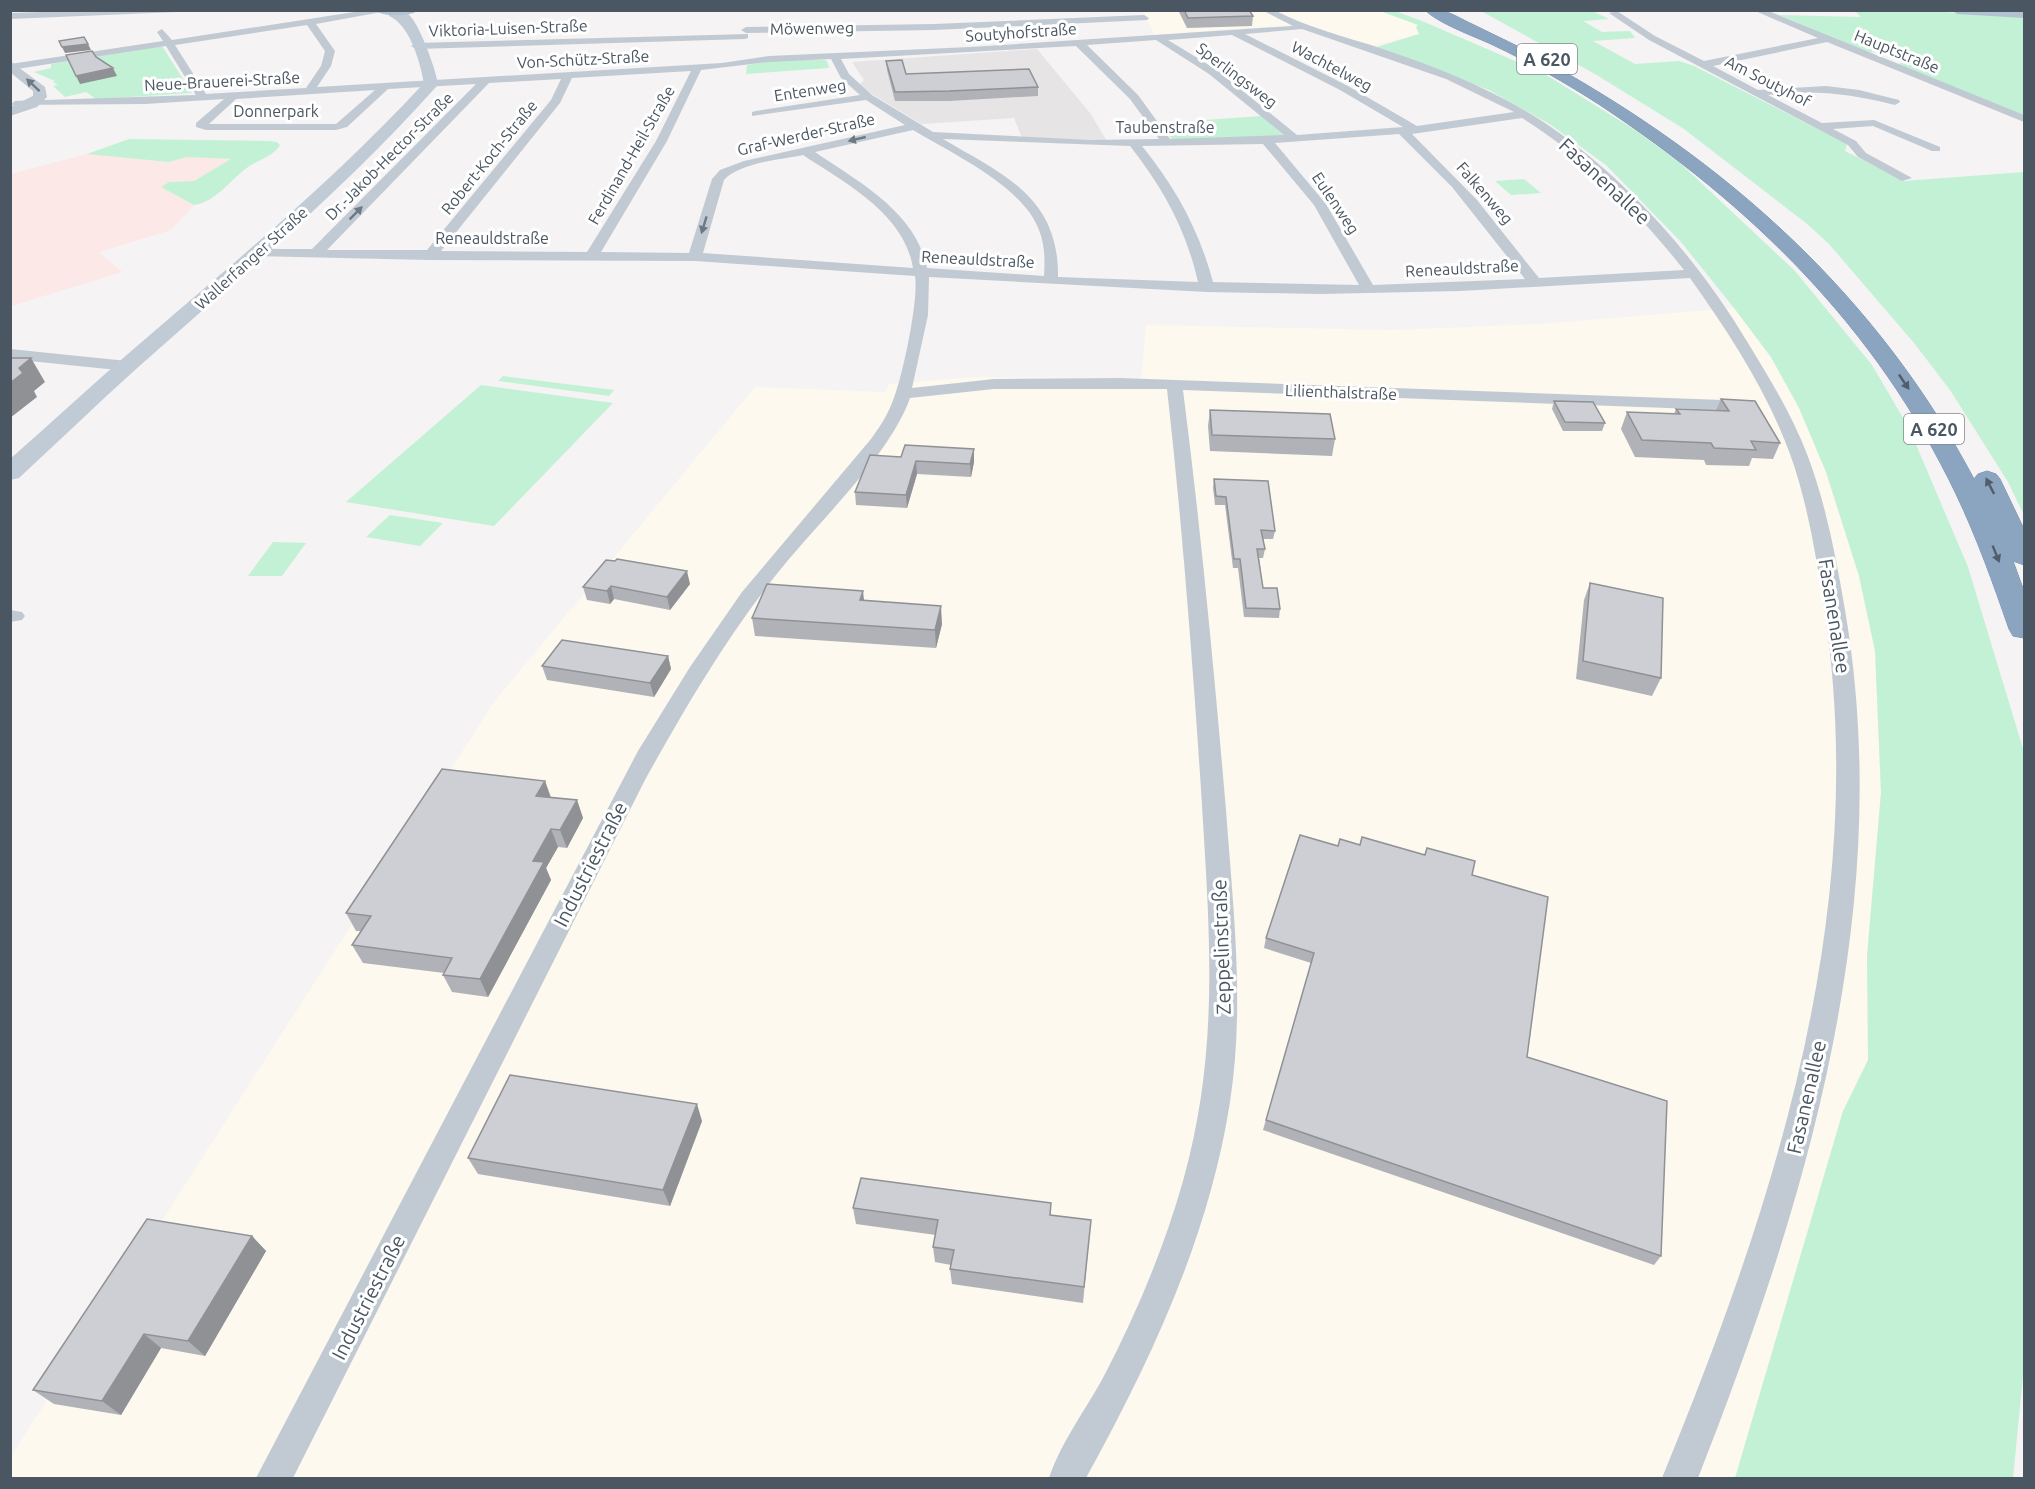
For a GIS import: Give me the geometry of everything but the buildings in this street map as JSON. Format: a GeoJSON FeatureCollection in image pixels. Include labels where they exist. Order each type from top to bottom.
{"type":"FeatureCollection","features":[{"type":"Feature","properties":{"kind":"highway","name":"A 620"},"geometry":{"type":"LineString","coordinates":[[1431,10],[1530,57],[1601,96],[1682,151],[1730,189],[1781,235],[1846,305],[1904,381],[1960,475],[1991,541],[2025,629]]}},
{"type":"Feature","properties":{"kind":"highway","name":"A 620"},"geometry":{"type":"LineString","coordinates":[[1443,10],[1541,56],[1647,116],[1752,194],[1819,255],[1867,306],[1927,383],[1987,480],[2025,557]]}},
{"type":"Feature","properties":{"kind":"highway"},"geometry":{"type":"LineString","coordinates":[[1415,15],[1540,66],[1601,96]]}},
{"type":"Feature","properties":{"kind":"highway"},"geometry":{"type":"LineString","coordinates":[[1512,31],[1579,70],[1647,116]]}},
{"type":"Feature","properties":{"kind":"main road"},"geometry":{"type":"LineString","coordinates":[[1957,10],[2025,14]]}},
{"type":"Feature","properties":{"kind":"main road"},"geometry":{"type":"LineString","coordinates":[[383,12],[416,46],[428,65],[430,84]]}},
{"type":"Feature","properties":{"kind":"main road","name":"Wallerfanger Straße"},"geometry":{"type":"LineString","coordinates":[[10,473],[127,366],[258,253],[382,138],[430,84]]}},
{"type":"Feature","properties":{"kind":"street"},"geometry":{"type":"LineString","coordinates":[[10,16],[220,10]]}},
{"type":"Feature","properties":{"kind":"street","name":"Fasanenallee"},"geometry":{"type":"LineString","coordinates":[[1266,10],[1305,27],[1437,72],[1482,91],[1525,114],[1560,139],[1608,179],[1696,274],[1778,407],[1806,480],[1838,614],[1848,714],[1849,778],[1846,868],[1836,953],[1816,1061],[1785,1189],[1753,1288],[1680,1479]]}},
{"type":"Feature","properties":{"kind":"street","name":"Hauptstraße"},"geometry":{"type":"LineString","coordinates":[[1757,10],[2025,119]]}},
{"type":"Feature","properties":{"kind":"street"},"geometry":{"type":"LineString","coordinates":[[154,12],[203,97]]}},
{"type":"Feature","properties":{"kind":"street"},"geometry":{"type":"LineString","coordinates":[[11,66],[383,12]]}},
{"type":"Feature","properties":{"kind":"street","name":"Am Soutyhof"},"geometry":{"type":"LineString","coordinates":[[1614,13],[1652,38],[1852,143],[1862,155],[1905,178]]}},
{"type":"Feature","properties":{"kind":"street"},"geometry":{"type":"LineString","coordinates":[[1017,35],[1058,20],[1099,19],[1142,14],[1156,38]]}},
{"type":"Feature","properties":{"kind":"street"},"geometry":{"type":"LineString","coordinates":[[1099,19],[1107,41]]}},
{"type":"Feature","properties":{"kind":"street"},"geometry":{"type":"LineString","coordinates":[[1058,20],[1063,44]]}},
{"type":"Feature","properties":{"kind":"street"},"geometry":{"type":"LineString","coordinates":[[309,21],[330,51],[326,66],[309,91]]}},
{"type":"Feature","properties":{"kind":"street","name":"Viktoria-Luisen-Straße"},"geometry":{"type":"LineString","coordinates":[[416,46],[746,38],[764,25],[847,26],[934,23],[1017,35]]}},
{"type":"Feature","properties":{"kind":"street"},"geometry":{"type":"LineString","coordinates":[[882,55],[890,25]]}},
{"type":"Feature","properties":{"kind":"street"},"geometry":{"type":"LineString","coordinates":[[795,44],[804,26]]}},
{"type":"Feature","properties":{"kind":"street"},"geometry":{"type":"LineString","coordinates":[[840,43],[847,26]]}},
{"type":"Feature","properties":{"kind":"street","name":"Soutyhofstraße"},"geometry":{"type":"LineString","coordinates":[[738,64],[769,59],[882,55],[1017,35],[1063,44],[1305,27]]}},
{"type":"Feature","properties":{"kind":"street","name":"Wachtelweg"},"geometry":{"type":"LineString","coordinates":[[1233,33],[1320,75],[1408,130]]}},
{"type":"Feature","properties":{"kind":"street"},"geometry":{"type":"LineString","coordinates":[[738,64],[746,38]]}},
{"type":"Feature","properties":{"kind":"street","name":"Sperlingsweg"},"geometry":{"type":"LineString","coordinates":[[1156,38],[1213,72],[1296,139]]}},
{"type":"Feature","properties":{"kind":"street","name":"Am Soutyhof"},"geometry":{"type":"LineString","coordinates":[[1702,65],[1829,39]]}},
{"type":"Feature","properties":{"kind":"street"},"geometry":{"type":"LineString","coordinates":[[1079,43],[1134,97],[1168,144]]}},
{"type":"Feature","properties":{"kind":"street","name":"Taubenstraße"},"geometry":{"type":"LineString","coordinates":[[836,57],[845,76],[868,97],[930,135],[978,139],[1134,144],[1267,141],[1408,130],[1525,114]]}},
{"type":"Feature","properties":{"kind":"street","name":"Von-Schütz-Straße"},"geometry":{"type":"LineString","coordinates":[[430,84],[738,64]]}},
{"type":"Feature","properties":{"kind":"street"},"geometry":{"type":"LineString","coordinates":[[11,66],[40,90],[38,100],[32,104],[13,103]]}},
{"type":"Feature","properties":{"kind":"street","name":"Ferdinand-Heil-Straße"},"geometry":{"type":"LineString","coordinates":[[591,257],[685,99],[697,68]]}},
{"type":"Feature","properties":{"kind":"street","name":"Robert-Koch-Straße"},"geometry":{"type":"LineString","coordinates":[[430,256],[556,101],[568,75]]}},
{"type":"Feature","properties":{"kind":"street","name":"Dr.-Jakob-Hector-Straße"},"geometry":{"type":"LineString","coordinates":[[315,254],[486,80]]}},
{"type":"Feature","properties":{"kind":"street","name":"Neue-Brauerei-Straße"},"geometry":{"type":"LineString","coordinates":[[32,104],[233,96],[430,84]]}},
{"type":"Feature","properties":{"kind":"street"},"geometry":{"type":"LineString","coordinates":[[1756,93],[1821,87],[1861,92],[1895,102]]}},
{"type":"Feature","properties":{"kind":"street","name":"Donnerpark"},"geometry":{"type":"LineString","coordinates":[[233,96],[219,111],[200,124],[206,127],[336,127],[343,125],[384,88]]}},
{"type":"Feature","properties":{"kind":"street","name":"Entenweg"},"geometry":{"type":"LineString","coordinates":[[756,114],[868,97]]}},
{"type":"Feature","properties":{"kind":"street","name":"Am Soutyhof"},"geometry":{"type":"LineString","coordinates":[[1820,126],[1874,123],[1936,149]]}},
{"type":"Feature","properties":{"kind":"street","name":"Graf-Werder-Straße"},"geometry":{"type":"LineString","coordinates":[[695,257],[718,179],[724,173],[744,165],[915,126]]}},
{"type":"Feature","properties":{"kind":"street","name":"Falkenweg"},"geometry":{"type":"LineString","coordinates":[[1408,130],[1480,209],[1535,283]]}},
{"type":"Feature","properties":{"kind":"street"},"geometry":{"type":"LineString","coordinates":[[930,135],[1002,179],[1034,208],[1051,242],[1053,256],[1051,282]]}},
{"type":"Feature","properties":{"kind":"street"},"geometry":{"type":"LineString","coordinates":[[953,150],[978,139]]}},
{"type":"Feature","properties":{"kind":"street","name":"Eulenweg"},"geometry":{"type":"LineString","coordinates":[[1267,141],[1320,204],[1368,289]]}},
{"type":"Feature","properties":{"kind":"street"},"geometry":{"type":"LineString","coordinates":[[1134,144],[1182,209],[1199,253],[1207,288]]}},
{"type":"Feature","properties":{"kind":"street","name":"Industriestraße"},"geometry":{"type":"LineString","coordinates":[[274,1479],[634,778],[666,721],[698,670],[767,573],[888,428],[904,394],[904,380],[924,300],[923,274],[916,247],[897,220],[870,195],[805,151]]}},
{"type":"Feature","properties":{"kind":"street","name":"Reneauldstraße"},"geometry":{"type":"LineString","coordinates":[[258,253],[695,257],[1051,282],[1207,288],[1368,289],[1696,274]]}},
{"type":"Feature","properties":{"kind":"street"},"geometry":{"type":"LineString","coordinates":[[10,354],[127,366]]}},
{"type":"Feature","properties":{"kind":"street","name":"Lilienthalstraße"},"geometry":{"type":"LineString","coordinates":[[904,394],[994,384],[1121,379],[1175,386],[1778,407]]}},
{"type":"Feature","properties":{"kind":"street","name":"Zeppelinstraße"},"geometry":{"type":"LineString","coordinates":[[1067,1479],[1110,1402],[1146,1324],[1178,1246],[1199,1179],[1216,1096],[1224,1023],[1222,936],[1207,714],[1190,508],[1175,386]]}},
{"type":"Feature","properties":{"kind":"shaded area"},"geometry":{"type":"Polygon","coordinates":[[[1163,10],[1380,11],[1393,13],[1419,26],[1416,28],[1419,34],[1372,46],[1304,24],[1154,35],[1144,12],[1163,10]]]}},
{"type":"Feature","properties":{"kind":"shaded area"},"geometry":{"type":"Polygon","coordinates":[[[1037,49],[1090,113],[1107,141],[1022,138],[1014,118],[921,124],[860,84],[864,80],[852,62],[1037,49]]]}},
{"type":"Feature","properties":{"kind":"shaded area"},"geometry":{"type":"Polygon","coordinates":[[[87,154],[169,162],[187,157],[232,159],[194,181],[169,182],[161,187],[194,205],[171,230],[99,252],[122,272],[11,306],[11,174],[87,154]]]}},
{"type":"Feature","properties":{"kind":"shaded area"},"geometry":{"type":"Polygon","coordinates":[[[1734,308],[1771,358],[1799,408],[1826,472],[1859,576],[1875,651],[1881,792],[1867,956],[1868,1060],[1843,1111],[1735,1478],[11,1478],[10,1458],[494,702],[755,387],[886,392],[889,384],[973,377],[1141,378],[1146,325],[1392,330],[1540,324],[1734,308]]]}},
{"type":"Feature","properties":{"kind":"green space"},"geometry":{"type":"Polygon","coordinates":[[[1911,10],[2024,17],[2024,116],[1897,64],[1907,62],[1897,56],[1864,51],[1779,15],[1861,17],[1855,11],[1911,10]]]}},
{"type":"Feature","properties":{"kind":"green space"},"geometry":{"type":"Polygon","coordinates":[[[1380,11],[1395,11],[1422,21],[1543,73],[1635,130],[1680,163],[1795,271],[1872,365],[1909,428],[1968,567],[2024,752],[2024,1366],[2013,1478],[1735,1478],[1843,1111],[1868,1060],[1867,956],[1881,792],[1875,651],[1859,576],[1826,472],[1799,408],[1771,357],[1681,242],[1606,165],[1551,125],[1489,90],[1377,47],[1419,34],[1416,27],[1418,25],[1380,11]]]}},
{"type":"Feature","properties":{"kind":"green space"},"geometry":{"type":"Polygon","coordinates":[[[1481,11],[1592,11],[1609,19],[1583,21],[1602,32],[1630,31],[1635,38],[1593,41],[1635,64],[1679,61],[1694,66],[1847,144],[1845,151],[1904,181],[2024,172],[2024,515],[2008,482],[1950,390],[1914,343],[1829,244],[1806,223],[1684,129],[1595,74],[1481,11]]]}},
{"type":"Feature","properties":{"kind":"green space"},"geometry":{"type":"Polygon","coordinates":[[[162,46],[192,93],[96,99],[86,92],[65,97],[53,86],[58,85],[53,82],[55,81],[34,72],[51,68],[51,64],[162,46]]]}},
{"type":"Feature","properties":{"kind":"green space"},"geometry":{"type":"Polygon","coordinates":[[[777,60],[824,60],[827,61],[829,68],[746,74],[747,65],[777,60]]]}},
{"type":"Feature","properties":{"kind":"green space"},"geometry":{"type":"Polygon","coordinates":[[[1262,116],[1286,137],[1173,141],[1161,123],[1262,116]]]}},
{"type":"Feature","properties":{"kind":"green space"},"geometry":{"type":"Polygon","coordinates":[[[129,139],[269,141],[280,145],[270,155],[248,167],[216,195],[194,205],[161,187],[169,182],[194,181],[231,159],[187,157],[169,162],[87,154],[129,139]]]}},
{"type":"Feature","properties":{"kind":"green space"},"geometry":{"type":"Polygon","coordinates":[[[1524,179],[1541,193],[1511,195],[1495,181],[1524,179]]]}},
{"type":"Feature","properties":{"kind":"green space"},"geometry":{"type":"Polygon","coordinates":[[[503,376],[614,390],[609,396],[498,381],[503,376]]]}},
{"type":"Feature","properties":{"kind":"green space"},"geometry":{"type":"Polygon","coordinates":[[[481,385],[613,403],[494,526],[346,502],[481,385]]]}},
{"type":"Feature","properties":{"kind":"green space"},"geometry":{"type":"Polygon","coordinates":[[[390,515],[443,523],[420,546],[366,537],[390,515]]]}},
{"type":"Feature","properties":{"kind":"green space"},"geometry":{"type":"Polygon","coordinates":[[[273,542],[306,543],[282,576],[248,576],[273,542]]]}}]}
